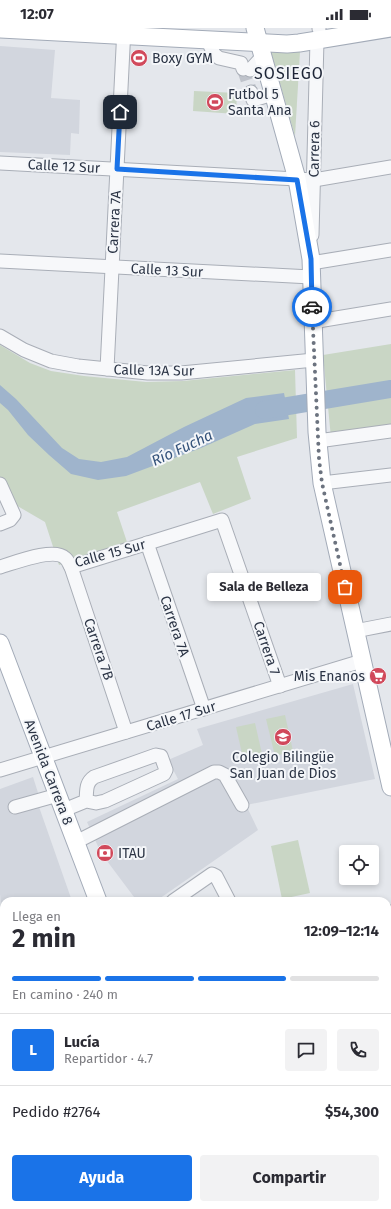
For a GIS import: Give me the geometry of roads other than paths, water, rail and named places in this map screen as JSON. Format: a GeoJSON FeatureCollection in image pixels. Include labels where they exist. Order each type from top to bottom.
{"type":"FeatureCollection","features":[{"type":"Feature","properties":{"kind":"main road"},"geometry":{"type":"LineString","coordinates":[[0,28],[212,33],[258,39],[294,32],[391,28]]}},
{"type":"Feature","properties":{"kind":"main road"},"geometry":{"type":"LineString","coordinates":[[258,39],[297,180],[311,266],[317,439],[322,483],[391,787]]}},
{"type":"Feature","properties":{"kind":"main road","name":"Avenida Carrera 8"},"geometry":{"type":"LineString","coordinates":[[0,643],[97,897]]}},
{"type":"Feature","properties":{"kind":"street","name":"Carrera 7A"},"geometry":{"type":"LineString","coordinates":[[107,369],[124,31]]}},
{"type":"Feature","properties":{"kind":"street","name":"Carrera 6"},"geometry":{"type":"LineString","coordinates":[[311,266],[320,31]]}},
{"type":"Feature","properties":{"kind":"street"},"geometry":{"type":"LineString","coordinates":[[212,33],[214,54],[219,58],[241,63],[247,69],[258,39]]}},
{"type":"Feature","properties":{"kind":"street"},"geometry":{"type":"LineString","coordinates":[[251,92],[253,100],[273,94]]}},
{"type":"Feature","properties":{"kind":"street","name":"Calle 12 Sur"},"geometry":{"type":"LineString","coordinates":[[0,163],[297,180],[314,180],[391,167]]}},
{"type":"Feature","properties":{"kind":"street","name":"Calle 13 Sur"},"geometry":{"type":"LineString","coordinates":[[0,261],[112,268],[311,266],[391,250]]}},
{"type":"Feature","properties":{"kind":"street"},"geometry":{"type":"LineString","coordinates":[[312,322],[391,309]]}},
{"type":"Feature","properties":{"kind":"street","name":"Calle 13A Sur"},"geometry":{"type":"LineString","coordinates":[[0,336],[24,350],[51,361],[78,366],[148,373],[181,373],[314,360]]}},
{"type":"Feature","properties":{"kind":"street"},"geometry":{"type":"LineString","coordinates":[[317,439],[325,440],[391,430]]}},
{"type":"Feature","properties":{"kind":"street"},"geometry":{"type":"LineString","coordinates":[[322,483],[391,475]]}},
{"type":"Feature","properties":{"kind":"street"},"geometry":{"type":"LineString","coordinates":[[0,484],[14,515],[10,520],[0,524]]}},
{"type":"Feature","properties":{"kind":"street","name":"Calle 15 Sur"},"geometry":{"type":"LineString","coordinates":[[0,567],[48,554],[57,554],[65,558],[71,566],[222,520]]}},
{"type":"Feature","properties":{"kind":"street","name":"Carrera 7"},"geometry":{"type":"LineString","coordinates":[[222,520],[280,686]]}},
{"type":"Feature","properties":{"kind":"street","name":"Carrera 7A"},"geometry":{"type":"LineString","coordinates":[[147,543],[204,709]]}},
{"type":"Feature","properties":{"kind":"street","name":"Carrera 7B"},"geometry":{"type":"LineString","coordinates":[[71,566],[126,732]]}},
{"type":"Feature","properties":{"kind":"street"},"geometry":{"type":"LineString","coordinates":[[355,631],[391,624]]}},
{"type":"Feature","properties":{"kind":"street","name":"Calle 17 Sur"},"geometry":{"type":"LineString","coordinates":[[0,770],[362,661]]}},
{"type":"Feature","properties":{"kind":"street"},"geometry":{"type":"LineString","coordinates":[[15,807],[61,802],[86,801],[96,803],[105,801],[164,774],[166,770],[161,756],[156,755],[94,777],[89,781],[87,786],[86,801]]}},
{"type":"Feature","properties":{"kind":"street"},"geometry":{"type":"LineString","coordinates":[[76,842],[214,772],[220,772],[225,775],[242,805]]}},
{"type":"Feature","properties":{"kind":"street"},"geometry":{"type":"LineString","coordinates":[[179,897],[212,874],[216,876],[227,897]]}},
{"type":"Feature","properties":{"kind":"water"},"geometry":{"type":"Polygon","coordinates":[[[0,385],[16,399],[62,448],[79,459],[101,462],[127,457],[184,427],[246,398],[284,393],[289,419],[255,424],[201,448],[126,476],[98,480],[71,474],[28,435],[8,410],[0,403],[0,385]]]}},
{"type":"Feature","properties":{"kind":"waterway","name":"Río Fucha"},"geometry":{"type":"LineString","coordinates":[[264,410],[391,389]]}},
{"type":"Feature","properties":{"kind":"tunnel"},"geometry":{"type":"LineString","coordinates":[[250,70],[245,74],[251,92]]}},
{"type":"Feature","properties":{"kind":"place","name":"Boxy GYM"},"geometry":{"type":"Point","coordinates":[139,58]}},
{"type":"Feature","properties":{"kind":"place","name":"Futbol 5 Santa Ana"},"geometry":{"type":"Point","coordinates":[215,102]}},
{"type":"Feature","properties":{"kind":"place","name":"Sala de Belleza"},"geometry":{"type":"Point","coordinates":[345,587]}},
{"type":"Feature","properties":{"kind":"place","name":"Mis Enanos"},"geometry":{"type":"Point","coordinates":[378,676]}},
{"type":"Feature","properties":{"kind":"place","name":"Colegio Bilingüe San Juan de Dios"},"geometry":{"type":"Point","coordinates":[283,737]}},
{"type":"Feature","properties":{"kind":"place","name":"ITAU"},"geometry":{"type":"Point","coordinates":[105,853]}},
{"type":"Feature","properties":{"kind":"district","name":"SOSIEGO"},"geometry":{"type":"Point","coordinates":[289,73]}}]}
